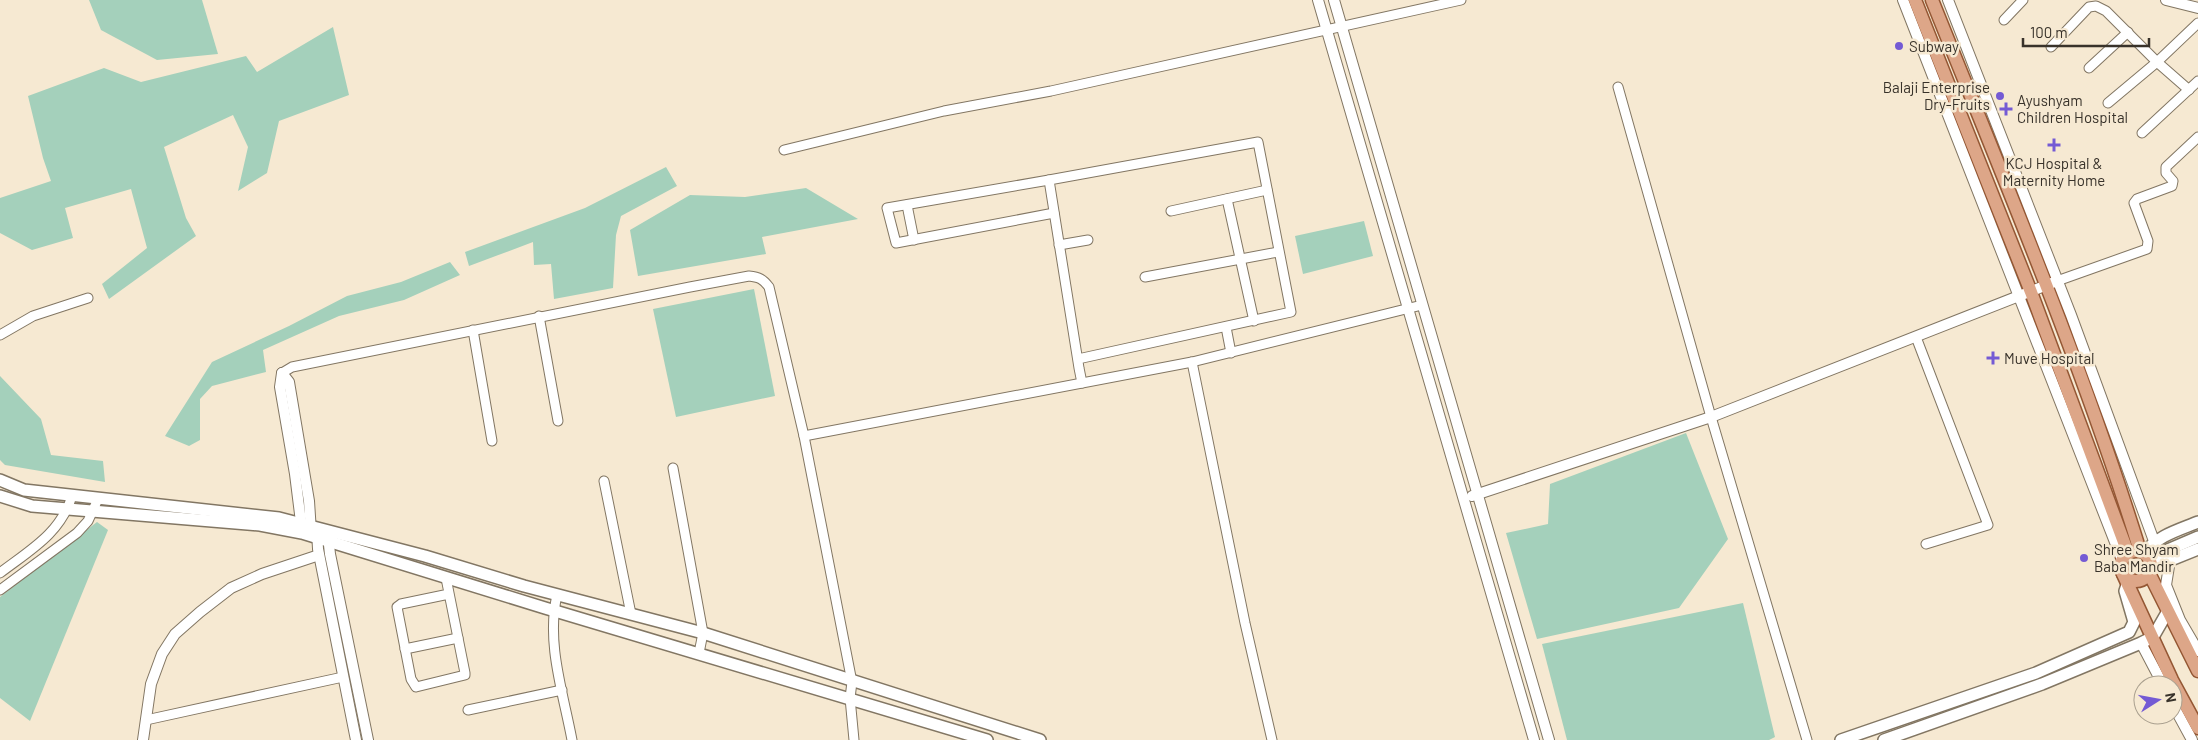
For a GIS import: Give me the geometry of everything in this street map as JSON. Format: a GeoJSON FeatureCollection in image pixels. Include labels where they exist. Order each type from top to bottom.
{"type":"FeatureCollection","features":[{"type":"Feature","properties":{"kind":"main road"},"geometry":{"type":"LineString","coordinates":[[1915,0],[2025,295],[2140,559],[2198,671]]}},
{"type":"Feature","properties":{"kind":"main road"},"geometry":{"type":"LineString","coordinates":[[1932,0],[2052,283],[2116,473],[2144,579],[2137,581],[2125,579]]}},
{"type":"Feature","properties":{"kind":"main road"},"geometry":{"type":"LineString","coordinates":[[0,480],[24,490],[279,518],[446,578],[987,740]]}},
{"type":"Feature","properties":{"kind":"main road"},"geometry":{"type":"LineString","coordinates":[[0,496],[32,506],[314,531],[703,634],[1040,740]]}},
{"type":"Feature","properties":{"kind":"main road"},"geometry":{"type":"LineString","coordinates":[[2140,559],[2154,541],[2198,522]]}},
{"type":"Feature","properties":{"kind":"main road"},"geometry":{"type":"LineString","coordinates":[[2198,537],[2121,565],[2125,579],[2154,637],[2172,680],[2198,728]]}},
{"type":"Feature","properties":{"kind":"main road"},"geometry":{"type":"LineString","coordinates":[[2140,559],[2170,560],[2198,549]]}},
{"type":"Feature","properties":{"kind":"main road"},"geometry":{"type":"LineString","coordinates":[[1841,740],[2036,674],[2129,632],[2134,622],[2125,591],[2125,579]]}},
{"type":"Feature","properties":{"kind":"main road"},"geometry":{"type":"LineString","coordinates":[[1891,739],[2042,684],[2141,644],[2154,637],[2168,611]]}},
{"type":"Feature","properties":{"kind":"street"},"geometry":{"type":"LineString","coordinates":[[1318,0],[1534,740]]}},
{"type":"Feature","properties":{"kind":"street"},"geometry":{"type":"LineString","coordinates":[[1334,0],[1549,740]]}},
{"type":"Feature","properties":{"kind":"street"},"geometry":{"type":"LineString","coordinates":[[784,150],[944,111],[1051,91],[1461,0]]}},
{"type":"Feature","properties":{"kind":"street"},"geometry":{"type":"LineString","coordinates":[[1903,0],[2025,295]]}},
{"type":"Feature","properties":{"kind":"street"},"geometry":{"type":"LineString","coordinates":[[1948,0],[2052,283],[2154,541]]}},
{"type":"Feature","properties":{"kind":"street"},"geometry":{"type":"LineString","coordinates":[[2004,20],[2023,0]]}},
{"type":"Feature","properties":{"kind":"street"},"geometry":{"type":"LineString","coordinates":[[2166,0],[2198,8]]}},
{"type":"Feature","properties":{"kind":"street"},"geometry":{"type":"LineString","coordinates":[[2051,47],[2089,7],[2096,6],[2106,10],[2157,62],[2189,90]]}},
{"type":"Feature","properties":{"kind":"street"},"geometry":{"type":"LineString","coordinates":[[2108,103],[2157,62],[2198,23]]}},
{"type":"Feature","properties":{"kind":"street"},"geometry":{"type":"LineString","coordinates":[[2089,68],[2128,32]]}},
{"type":"Feature","properties":{"kind":"street"},"geometry":{"type":"LineString","coordinates":[[2142,133],[2198,81]]}},
{"type":"Feature","properties":{"kind":"street"},"geometry":{"type":"LineString","coordinates":[[1618,87],[1711,417],[1806,740]]}},
{"type":"Feature","properties":{"kind":"street"},"geometry":{"type":"LineString","coordinates":[[1463,500],[1711,417],[2052,283],[2147,249],[2148,241],[2134,202],[2137,199],[2172,186],[2173,181],[2166,173],[2166,167],[2198,137]]}},
{"type":"Feature","properties":{"kind":"street"},"geometry":{"type":"LineString","coordinates":[[1054,212],[896,243],[887,208],[1258,142],[1291,312],[1078,359]]}},
{"type":"Feature","properties":{"kind":"street"},"geometry":{"type":"LineString","coordinates":[[1048,180],[1082,383]]}},
{"type":"Feature","properties":{"kind":"street"},"geometry":{"type":"LineString","coordinates":[[1171,211],[1267,190]]}},
{"type":"Feature","properties":{"kind":"street"},"geometry":{"type":"LineString","coordinates":[[1227,199],[1254,320]]}},
{"type":"Feature","properties":{"kind":"street"},"geometry":{"type":"LineString","coordinates":[[907,205],[914,240]]}},
{"type":"Feature","properties":{"kind":"street"},"geometry":{"type":"LineString","coordinates":[[1059,245],[1088,240]]}},
{"type":"Feature","properties":{"kind":"street"},"geometry":{"type":"LineString","coordinates":[[1145,278],[1278,252]]}},
{"type":"Feature","properties":{"kind":"street"},"geometry":{"type":"LineString","coordinates":[[368,740],[314,531],[280,387],[282,373],[292,367],[538,316],[690,287],[758,277],[764,280],[769,287],[804,436],[852,682],[850,698],[854,740]]}},
{"type":"Feature","properties":{"kind":"street"},"geometry":{"type":"LineString","coordinates":[[0,335],[34,316],[88,298]]}},
{"type":"Feature","properties":{"kind":"street"},"geometry":{"type":"LineString","coordinates":[[804,436],[1192,362],[1422,305]]}},
{"type":"Feature","properties":{"kind":"street"},"geometry":{"type":"LineString","coordinates":[[538,316],[558,421]]}},
{"type":"Feature","properties":{"kind":"street"},"geometry":{"type":"LineString","coordinates":[[1226,327],[1231,353]]}},
{"type":"Feature","properties":{"kind":"street"},"geometry":{"type":"LineString","coordinates":[[473,330],[492,441]]}},
{"type":"Feature","properties":{"kind":"street"},"geometry":{"type":"LineString","coordinates":[[1916,337],[1988,524],[1926,544]]}},
{"type":"Feature","properties":{"kind":"street"},"geometry":{"type":"LineString","coordinates":[[1192,362],[1245,623],[1272,740]]}},
{"type":"Feature","properties":{"kind":"street"},"geometry":{"type":"LineString","coordinates":[[673,468],[703,634],[699,653]]}},
{"type":"Feature","properties":{"kind":"street"},"geometry":{"type":"LineString","coordinates":[[604,481],[631,614]]}},
{"type":"Feature","properties":{"kind":"street"},"geometry":{"type":"LineString","coordinates":[[0,573],[55,530],[68,510],[72,496]]}},
{"type":"Feature","properties":{"kind":"street"},"geometry":{"type":"LineString","coordinates":[[0,590],[78,533],[88,521],[98,499]]}},
{"type":"Feature","properties":{"kind":"street"},"geometry":{"type":"LineString","coordinates":[[314,531],[356,740]]}},
{"type":"Feature","properties":{"kind":"street"},"geometry":{"type":"LineString","coordinates":[[143,740],[151,684],[162,654],[175,634],[231,588],[262,574],[319,555]]}},
{"type":"Feature","properties":{"kind":"street"},"geometry":{"type":"LineString","coordinates":[[2170,560],[2166,585],[2180,620],[2198,651]]}},
{"type":"Feature","properties":{"kind":"street"},"geometry":{"type":"LineString","coordinates":[[446,578],[458,638],[464,676],[416,687],[411,679],[397,609],[398,605],[449,594]]}},
{"type":"Feature","properties":{"kind":"street"},"geometry":{"type":"LineString","coordinates":[[557,595],[552,640],[572,739],[562,740]]}},
{"type":"Feature","properties":{"kind":"street"},"geometry":{"type":"LineString","coordinates":[[405,649],[458,638]]}},
{"type":"Feature","properties":{"kind":"street"},"geometry":{"type":"LineString","coordinates":[[2141,644],[2158,675]]}},
{"type":"Feature","properties":{"kind":"street"},"geometry":{"type":"LineString","coordinates":[[146,720],[343,677]]}},
{"type":"Feature","properties":{"kind":"street"},"geometry":{"type":"LineString","coordinates":[[468,710],[562,690]]}},
{"type":"Feature","properties":{"kind":"street"},"geometry":{"type":"LineString","coordinates":[[2183,723],[2192,740]]}},
{"type":"Feature","properties":{"kind":"street"},"geometry":{"type":"LineString","coordinates":[[1889,724],[1891,739]]}},
{"type":"Feature","properties":{"kind":"green space"},"geometry":{"type":"Polygon","coordinates":[[[89,0],[202,0],[218,54],[157,60],[101,30],[89,0]]]}},
{"type":"Feature","properties":{"kind":"green space"},"geometry":{"type":"Polygon","coordinates":[[[333,27],[349,95],[279,121],[267,173],[238,191],[248,147],[233,115],[164,147],[186,218],[196,236],[109,299],[102,284],[147,248],[131,189],[65,208],[73,238],[32,250],[0,233],[0,198],[51,181],[43,158],[28,96],[104,68],[141,82],[246,56],[257,72],[333,27]]]}},
{"type":"Feature","properties":{"kind":"green space"},"geometry":{"type":"Polygon","coordinates":[[[666,167],[677,186],[621,216],[616,235],[613,288],[554,299],[551,264],[534,265],[533,242],[469,266],[465,252],[585,208],[666,167]]]}},
{"type":"Feature","properties":{"kind":"green space"},"geometry":{"type":"Polygon","coordinates":[[[806,188],[858,219],[762,237],[766,254],[638,276],[630,230],[690,195],[745,197],[806,188]]]}},
{"type":"Feature","properties":{"kind":"green space"},"geometry":{"type":"Polygon","coordinates":[[[1364,221],[1373,256],[1303,274],[1295,236],[1364,221]]]}},
{"type":"Feature","properties":{"kind":"green space"},"geometry":{"type":"Polygon","coordinates":[[[450,262],[460,275],[404,300],[339,316],[263,350],[266,372],[212,386],[200,399],[200,440],[189,446],[165,436],[212,362],[347,296],[401,282],[450,262]]]}},
{"type":"Feature","properties":{"kind":"green space"},"geometry":{"type":"Polygon","coordinates":[[[754,289],[775,396],[676,417],[653,309],[754,289]]]}},
{"type":"Feature","properties":{"kind":"green space"},"geometry":{"type":"Polygon","coordinates":[[[0,376],[41,419],[51,455],[103,461],[105,482],[5,465],[0,460],[0,376]]]}},
{"type":"Feature","properties":{"kind":"green space"},"geometry":{"type":"Polygon","coordinates":[[[1686,433],[1728,539],[1679,608],[1537,639],[1506,533],[1548,524],[1550,484],[1686,433]]]}},
{"type":"Feature","properties":{"kind":"green space"},"geometry":{"type":"Polygon","coordinates":[[[97,522],[108,530],[30,721],[0,698],[0,597],[97,522]]]}},
{"type":"Feature","properties":{"kind":"green space"},"geometry":{"type":"Polygon","coordinates":[[[1743,603],[1775,737],[1769,740],[1567,740],[1542,644],[1743,603]]]}},
{"type":"Feature","properties":{"kind":"place","name":"Subway"},"geometry":{"type":"Point","coordinates":[1899,46]}},
{"type":"Feature","properties":{"kind":"place","name":"Balaji Enterprise Dry-Fruits"},"geometry":{"type":"Point","coordinates":[2000,96]}},
{"type":"Feature","properties":{"kind":"place","name":"Ayushyam Children Hospital"},"geometry":{"type":"Point","coordinates":[2006,109]}},
{"type":"Feature","properties":{"kind":"place","name":"KCJ Hospital & Maternity Home"},"geometry":{"type":"Point","coordinates":[2054,145]}},
{"type":"Feature","properties":{"kind":"place","name":"Muve Hospital"},"geometry":{"type":"Point","coordinates":[1993,358]}},
{"type":"Feature","properties":{"kind":"place","name":"Shree Shyam Baba Mandir"},"geometry":{"type":"Point","coordinates":[2084,558]}}]}
